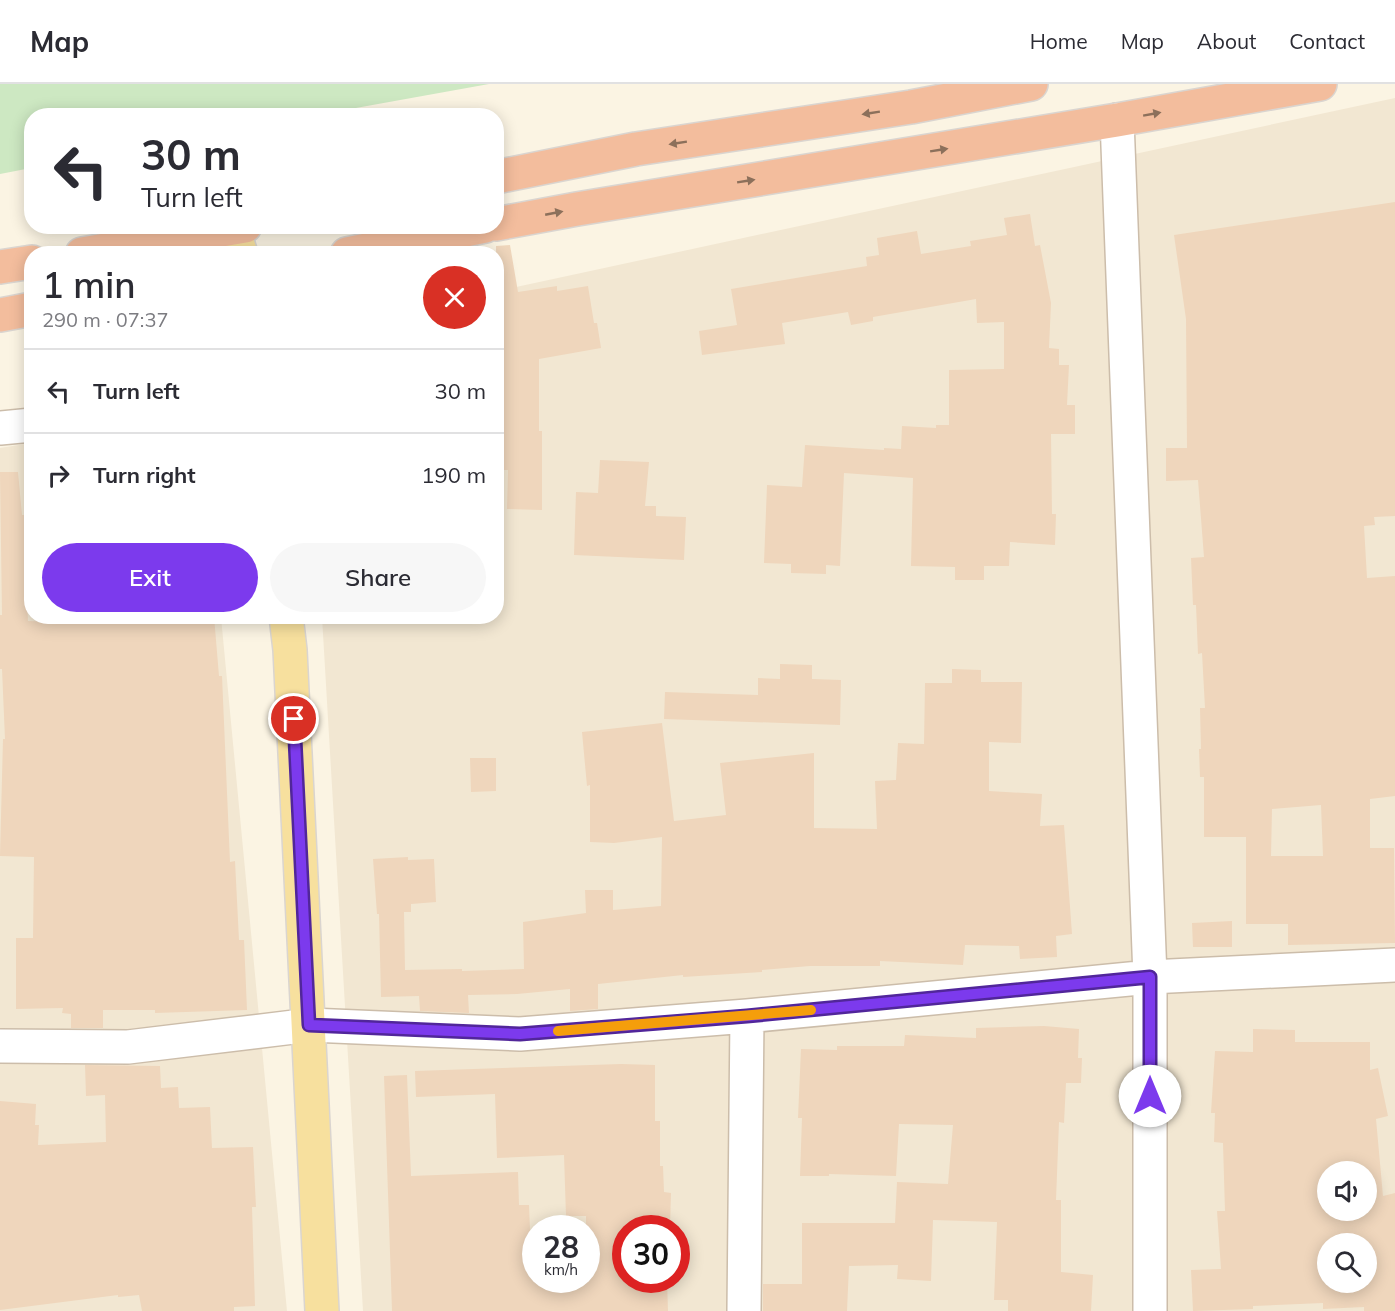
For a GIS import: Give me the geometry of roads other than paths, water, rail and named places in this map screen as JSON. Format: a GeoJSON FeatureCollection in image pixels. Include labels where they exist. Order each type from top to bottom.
{"type":"FeatureCollection","features":[{"type":"Feature","properties":{"kind":"highway"},"geometry":{"type":"LineString","coordinates":[[504,175],[636,150],[911,107],[1031,84]]}},
{"type":"Feature","properties":{"kind":"highway"},"geometry":{"type":"LineString","coordinates":[[504,223],[1320,84]]}},
{"type":"Feature","properties":{"kind":"highway"},"geometry":{"type":"LineString","coordinates":[[386,246],[446,234]]}},
{"type":"Feature","properties":{"kind":"highway"},"geometry":{"type":"LineString","coordinates":[[152,246],[240,236]]}},
{"type":"Feature","properties":{"kind":"highway"},"geometry":{"type":"LineString","coordinates":[[0,267],[24,263]]}},
{"type":"Feature","properties":{"kind":"highway"},"geometry":{"type":"LineString","coordinates":[[0,315],[24,310]]}},
{"type":"Feature","properties":{"kind":"main road"},"geometry":{"type":"LineString","coordinates":[[287,624],[322,1311]]}},
{"type":"Feature","properties":{"kind":"street"},"geometry":{"type":"LineString","coordinates":[[1117,120],[1150,977],[1150,1311]]}},
{"type":"Feature","properties":{"kind":"street"},"geometry":{"type":"LineString","coordinates":[[0,428],[24,426]]}},
{"type":"Feature","properties":{"kind":"street"},"geometry":{"type":"LineString","coordinates":[[0,1046],[128,1047],[309,1025],[520,1034],[747,1016],[1150,977],[1395,965]]}},
{"type":"Feature","properties":{"kind":"street"},"geometry":{"type":"LineString","coordinates":[[744,1311],[747,1016]]}}]}
